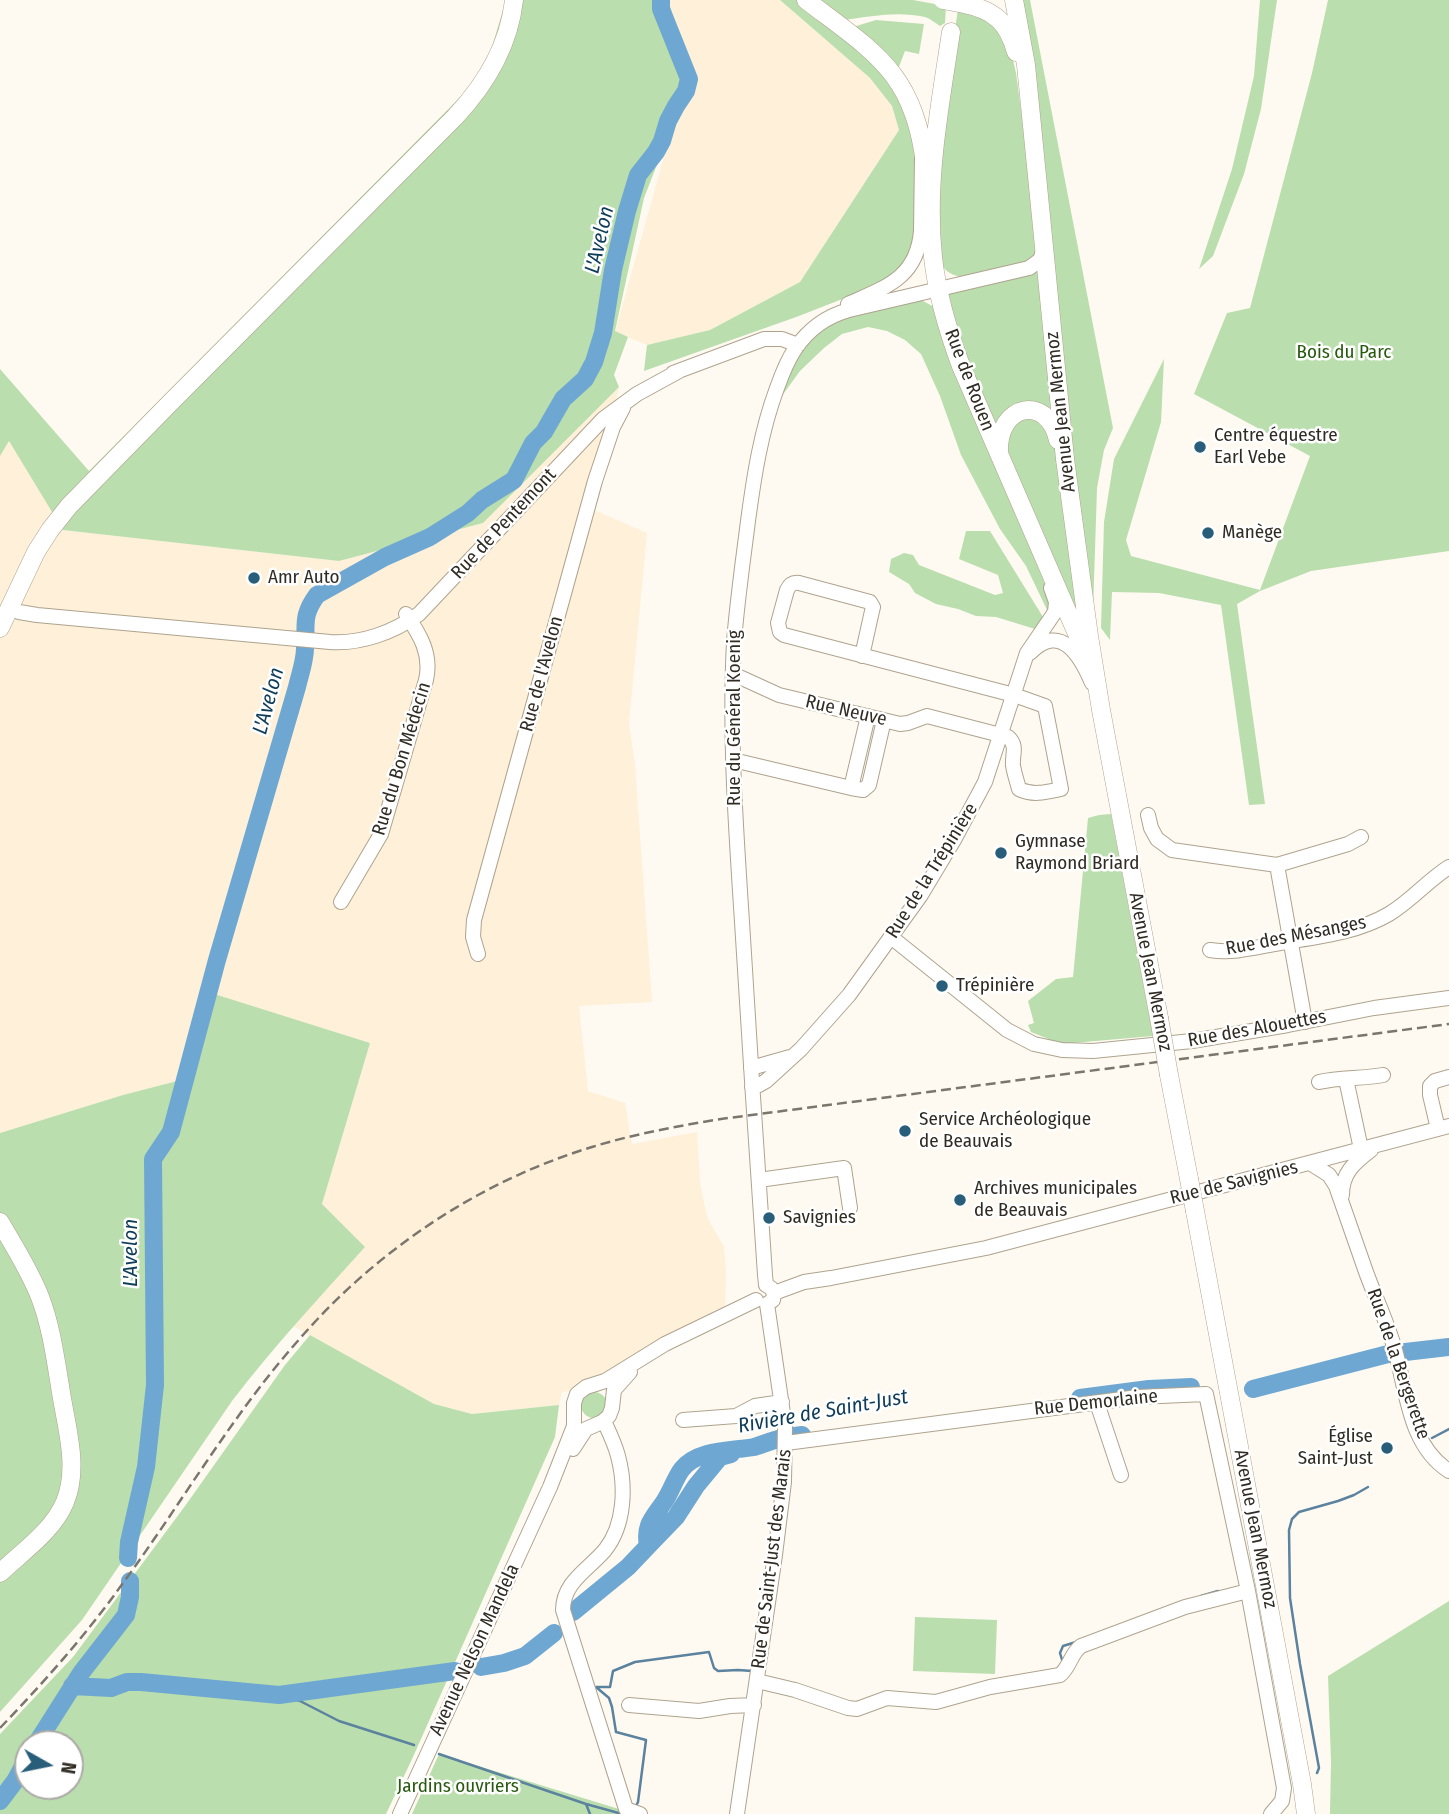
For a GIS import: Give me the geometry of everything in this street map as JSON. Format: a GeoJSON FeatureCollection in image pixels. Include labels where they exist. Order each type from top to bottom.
{"type":"FeatureCollection","features":[{"type":"Feature","properties":{"kind":"main road"},"geometry":{"type":"LineString","coordinates":[[0,628],[40,546],[63,513],[462,110],[482,85],[499,53],[508,29],[514,0]]}},
{"type":"Feature","properties":{"kind":"main road"},"geometry":{"type":"LineString","coordinates":[[942,0],[981,9],[995,16],[1009,33],[1019,63],[1032,138]]}},
{"type":"Feature","properties":{"kind":"main road","name":"Avenue Jean Mermoz"},"geometry":{"type":"LineString","coordinates":[[1014,0],[1026,65],[1068,477],[1089,636],[1306,1814]]}},
{"type":"Feature","properties":{"kind":"main road"},"geometry":{"type":"LineString","coordinates":[[811,2],[889,68],[908,98],[922,141],[933,256]]}},
{"type":"Feature","properties":{"kind":"main road"},"geometry":{"type":"LineString","coordinates":[[922,141],[936,98],[943,58],[960,2]]}},
{"type":"Feature","properties":{"kind":"main road","name":"Rue de Rouen"},"geometry":{"type":"LineString","coordinates":[[951,32],[934,152],[931,200],[933,256],[938,290],[956,352],[1079,636],[1101,710]]}},
{"type":"Feature","properties":{"kind":"main road"},"geometry":{"type":"LineString","coordinates":[[999,454],[1000,435],[1007,420],[1020,412],[1037,412],[1049,419],[1055,428],[1068,477]]}},
{"type":"Feature","properties":{"kind":"main road"},"geometry":{"type":"LineString","coordinates":[[0,1222],[28,1272],[51,1330],[60,1386],[64,1461],[61,1491],[51,1512],[25,1549],[0,1573]]}},
{"type":"Feature","properties":{"kind":"street"},"geometry":{"type":"LineString","coordinates":[[794,351],[816,326],[834,311],[894,282],[909,267],[920,238],[922,141]]}},
{"type":"Feature","properties":{"kind":"street"},"geometry":{"type":"LineString","coordinates":[[816,326],[844,311],[1032,267],[1042,256],[1044,241]]}},
{"type":"Feature","properties":{"kind":"street"},"geometry":{"type":"LineString","coordinates":[[909,267],[909,283],[912,290],[918,294]]}},
{"type":"Feature","properties":{"kind":"street","name":"Rue de Pentemont"},"geometry":{"type":"LineString","coordinates":[[9,608],[37,615],[315,639],[352,635],[380,626],[408,616],[588,430],[604,408],[625,391],[751,344],[768,344],[794,351]]}},
{"type":"Feature","properties":{"kind":"street","name":"Rue du Général Koenig"},"geometry":{"type":"LineString","coordinates":[[752,1087],[733,761],[736,617],[756,461],[772,403],[794,351]]}},
{"type":"Feature","properties":{"kind":"street","name":"Rue de Pentemont"},"geometry":{"type":"LineString","coordinates":[[588,430],[631,398],[679,371]]}},
{"type":"Feature","properties":{"kind":"street","name":"Rue de l'Avelon"},"geometry":{"type":"LineString","coordinates":[[478,954],[473,937],[474,920],[595,481],[617,418],[631,398]]}},
{"type":"Feature","properties":{"kind":"street"},"geometry":{"type":"LineString","coordinates":[[588,430],[603,436],[606,447]]}},
{"type":"Feature","properties":{"kind":"street"},"geometry":{"type":"LineString","coordinates":[[588,430],[597,453],[595,481]]}},
{"type":"Feature","properties":{"kind":"street","name":"Rue de la Trépinière"},"geometry":{"type":"LineString","coordinates":[[752,1087],[766,1081],[794,1055],[843,1002],[927,885],[978,798],[989,774],[1025,660],[1030,648],[1055,612],[1056,602],[1043,553]]}},
{"type":"Feature","properties":{"kind":"street"},"geometry":{"type":"LineString","coordinates":[[862,656],[873,607],[870,602],[799,583],[790,585],[778,623],[781,634],[862,656],[1014,695],[1046,707],[1061,789],[1039,793],[1020,790],[1013,761],[1013,741],[1001,735]]}},
{"type":"Feature","properties":{"kind":"street","name":"Rue du Bon Médecin"},"geometry":{"type":"LineString","coordinates":[[341,902],[381,834],[426,680],[427,653],[408,616]]}},
{"type":"Feature","properties":{"kind":"street"},"geometry":{"type":"LineString","coordinates":[[1049,619],[1064,643],[1078,655],[1096,692]]}},
{"type":"Feature","properties":{"kind":"street"},"geometry":{"type":"LineString","coordinates":[[1025,660],[1034,649],[1044,644],[1064,643]]}},
{"type":"Feature","properties":{"kind":"street","name":"Rue Neuve"},"geometry":{"type":"LineString","coordinates":[[733,674],[779,695],[884,720],[904,724],[927,716],[1001,735]]}},
{"type":"Feature","properties":{"kind":"street"},"geometry":{"type":"LineString","coordinates":[[851,788],[868,716]]}},
{"type":"Feature","properties":{"kind":"street"},"geometry":{"type":"LineString","coordinates":[[733,761],[863,790],[869,785],[884,720]]}},
{"type":"Feature","properties":{"kind":"street"},"geometry":{"type":"LineString","coordinates":[[1149,815],[1157,839],[1172,850],[1277,865],[1348,844],[1361,837]]}},
{"type":"Feature","properties":{"kind":"street"},"geometry":{"type":"LineString","coordinates":[[1277,865],[1306,1022]]}},
{"type":"Feature","properties":{"kind":"street","name":"Rue des Mésanges"},"geometry":{"type":"LineString","coordinates":[[1210,950],[1231,952],[1358,928],[1398,908],[1449,867]]}},
{"type":"Feature","properties":{"kind":"street","name":"Rue des Alouettes"},"geometry":{"type":"LineString","coordinates":[[891,937],[999,1025],[1026,1041],[1051,1049],[1083,1052],[1214,1038],[1374,1008],[1449,998]]}},
{"type":"Feature","properties":{"kind":"street"},"geometry":{"type":"LineString","coordinates":[[751,1068],[794,1055]]}},
{"type":"Feature","properties":{"kind":"street"},"geometry":{"type":"LineString","coordinates":[[1319,1082],[1383,1075]]}},
{"type":"Feature","properties":{"kind":"street"},"geometry":{"type":"LineString","coordinates":[[1444,1127],[1430,1095],[1430,1086],[1435,1081],[1449,1077]]}},
{"type":"Feature","properties":{"kind":"street"},"geometry":{"type":"LineString","coordinates":[[1346,1079],[1361,1149]]}},
{"type":"Feature","properties":{"kind":"street","name":"Rue de Saint-Just des Marais"},"geometry":{"type":"LineString","coordinates":[[737,1814],[779,1530],[786,1438],[766,1296],[752,1087]]}},
{"type":"Feature","properties":{"kind":"street","name":"Rue de Savignies"},"geometry":{"type":"LineString","coordinates":[[766,1296],[804,1282],[986,1248],[1444,1127]]}},
{"type":"Feature","properties":{"kind":"street","name":"Rue de la Bergerette"},"geometry":{"type":"LineString","coordinates":[[1344,1210],[1342,1194],[1346,1174],[1355,1162],[1378,1144]]}},
{"type":"Feature","properties":{"kind":"street","name":"Rue de la Bergerette"},"geometry":{"type":"LineString","coordinates":[[1310,1163],[1325,1171],[1334,1180],[1396,1353],[1407,1400],[1420,1437],[1432,1457],[1448,1470]]}},
{"type":"Feature","properties":{"kind":"street"},"geometry":{"type":"LineString","coordinates":[[758,1180],[844,1168],[850,1208]]}},
{"type":"Feature","properties":{"kind":"street"},"geometry":{"type":"LineString","coordinates":[[648,1354],[615,1387],[610,1414],[599,1422],[582,1420],[575,1409],[575,1401],[577,1394],[584,1388],[606,1381],[648,1354],[671,1341],[766,1296]]}},
{"type":"Feature","properties":{"kind":"street"},"geometry":{"type":"LineString","coordinates":[[592,1386],[606,1390],[612,1402]]}},
{"type":"Feature","properties":{"kind":"street","name":"Rue Demorlaine"},"geometry":{"type":"LineString","coordinates":[[786,1438],[848,1435],[1148,1396],[1206,1394],[1248,1591]]}},
{"type":"Feature","properties":{"kind":"street"},"geometry":{"type":"LineString","coordinates":[[683,1420],[736,1416],[755,1406],[782,1402]]}},
{"type":"Feature","properties":{"kind":"street"},"geometry":{"type":"LineString","coordinates":[[1097,1402],[1121,1475]]}},
{"type":"Feature","properties":{"kind":"street","name":"Avenue Nelson Mandela"},"geometry":{"type":"LineString","coordinates":[[400,1814],[550,1487],[574,1426],[575,1409]]}},
{"type":"Feature","properties":{"kind":"street"},"geometry":{"type":"LineString","coordinates":[[599,1422],[616,1450],[620,1466],[622,1496],[619,1518],[607,1546],[569,1587],[564,1597],[563,1610],[626,1809],[640,1814]]}},
{"type":"Feature","properties":{"kind":"street","name":"Avenue Nelson Mandela"},"geometry":{"type":"LineString","coordinates":[[550,1487],[583,1432],[599,1422]]}},
{"type":"Feature","properties":{"kind":"street"},"geometry":{"type":"LineString","coordinates":[[758,1675],[853,1709],[887,1698],[942,1701],[990,1687],[1060,1675],[1082,1646],[1185,1607],[1248,1591],[1284,1787],[1282,1801],[1271,1814]]}},
{"type":"Feature","properties":{"kind":"street"},"geometry":{"type":"LineString","coordinates":[[629,1704],[699,1711],[754,1705]]}},
{"type":"Feature","properties":{"kind":"shaded area"},"geometry":{"type":"Polygon","coordinates":[[[669,0],[780,0],[870,78],[892,106],[899,130],[800,282],[710,330],[647,345],[615,332],[674,121],[694,86],[669,0]]]}},
{"type":"Feature","properties":{"kind":"shaded area"},"geometry":{"type":"Polygon","coordinates":[[[619,387],[592,509],[647,533],[629,723],[635,765],[652,1002],[579,1006],[588,1091],[625,1103],[632,1144],[697,1132],[700,1183],[707,1217],[724,1247],[725,1309],[605,1373],[582,1381],[571,1391],[562,1392],[559,1405],[472,1414],[434,1404],[293,1326],[365,1247],[322,1204],[370,1043],[211,994],[185,1079],[0,1133],[0,456],[9,441],[64,530],[339,561],[483,523],[619,387]]]}},
{"type":"Feature","properties":{"kind":"green space"},"geometry":{"type":"Polygon","coordinates":[[[506,0],[669,0],[694,86],[674,121],[644,198],[615,331],[628,337],[614,375],[619,387],[483,523],[339,561],[63,530],[9,441],[0,456],[0,369],[89,471],[484,73],[506,0]]]}},
{"type":"Feature","properties":{"kind":"green space"},"geometry":{"type":"Polygon","coordinates":[[[780,0],[797,0],[876,61],[889,78],[915,134],[916,236],[903,267],[873,287],[644,371],[647,345],[710,330],[800,282],[899,130],[892,106],[870,78],[780,0]]]}},
{"type":"Feature","properties":{"kind":"green space"},"geometry":{"type":"Polygon","coordinates":[[[819,0],[913,0],[946,6],[945,23],[940,26],[925,17],[905,14],[845,20],[819,0]]]}},
{"type":"Feature","properties":{"kind":"green space"},"geometry":{"type":"Polygon","coordinates":[[[1021,0],[1030,0],[1113,428],[1104,450],[1097,488],[1093,612],[1089,605],[1021,0]]]}},
{"type":"Feature","properties":{"kind":"green space"},"geometry":{"type":"Polygon","coordinates":[[[1260,0],[1277,0],[1261,109],[1244,174],[1213,256],[1199,269],[1232,169],[1254,76],[1260,0]]]}},
{"type":"Feature","properties":{"kind":"green space","name":"Bois du Parc"},"geometry":{"type":"Polygon","coordinates":[[[1328,0],[1449,0],[1449,551],[1311,571],[1260,591],[1237,604],[1265,804],[1249,805],[1221,605],[1159,593],[1112,592],[1110,640],[1101,628],[1104,522],[1114,459],[1164,359],[1161,422],[1126,540],[1131,556],[1260,590],[1310,456],[1194,394],[1227,313],[1250,308],[1312,73],[1328,0]]]}},
{"type":"Feature","properties":{"kind":"green space"},"geometry":{"type":"Polygon","coordinates":[[[958,9],[989,18],[1009,43],[1016,73],[1037,227],[1036,252],[1031,259],[1013,266],[961,277],[947,271],[938,258],[936,157],[958,9]]]}},
{"type":"Feature","properties":{"kind":"green space"},"geometry":{"type":"Polygon","coordinates":[[[876,20],[924,24],[919,54],[905,51],[897,72],[853,27],[876,20]]]}},
{"type":"Feature","properties":{"kind":"green space"},"geometry":{"type":"Polygon","coordinates":[[[1040,269],[1056,419],[1032,406],[996,433],[959,341],[945,293],[1040,269]]]}},
{"type":"Feature","properties":{"kind":"green space"},"geometry":{"type":"Polygon","coordinates":[[[923,301],[936,308],[1052,602],[1048,612],[1026,566],[1000,529],[961,455],[940,396],[921,354],[905,340],[887,331],[868,327],[842,334],[800,371],[776,404],[797,357],[825,327],[837,320],[923,301]]]}},
{"type":"Feature","properties":{"kind":"green space"},"geometry":{"type":"Polygon","coordinates":[[[1025,416],[1044,420],[1056,444],[1078,614],[1004,451],[1005,433],[1025,416]]]}},
{"type":"Feature","properties":{"kind":"green space"},"geometry":{"type":"Polygon","coordinates":[[[966,531],[990,531],[1043,617],[1035,629],[936,604],[915,593],[909,584],[889,572],[891,559],[904,553],[913,555],[919,565],[995,595],[1003,593],[998,575],[959,559],[966,531]]]}},
{"type":"Feature","properties":{"kind":"green space"},"geometry":{"type":"Polygon","coordinates":[[[1111,814],[1153,1036],[1061,1044],[1031,1032],[1028,1025],[1034,1023],[1028,1001],[1056,979],[1073,977],[1088,818],[1111,814]]]}},
{"type":"Feature","properties":{"kind":"green space"},"geometry":{"type":"Polygon","coordinates":[[[211,993],[370,1043],[322,1204],[365,1247],[297,1322],[232,1401],[82,1620],[0,1712],[0,1133],[185,1079],[211,993]]]}},
{"type":"Feature","properties":{"kind":"green space"},"geometry":{"type":"Polygon","coordinates":[[[310,1335],[434,1404],[472,1414],[559,1405],[555,1437],[386,1814],[0,1814],[0,1734],[73,1657],[285,1365],[310,1335]]]}},
{"type":"Feature","properties":{"kind":"green space"},"geometry":{"type":"Polygon","coordinates":[[[594,1392],[603,1396],[607,1405],[603,1414],[594,1418],[585,1414],[581,1405],[585,1396],[594,1392]]]}},
{"type":"Feature","properties":{"kind":"green space"},"geometry":{"type":"Polygon","coordinates":[[[1449,1601],[1449,1814],[1330,1814],[1328,1676],[1449,1601]]]}},
{"type":"Feature","properties":{"kind":"green space"},"geometry":{"type":"Polygon","coordinates":[[[915,1617],[997,1620],[995,1674],[913,1671],[915,1617]]]}},
{"type":"Feature","properties":{"kind":"green space","name":"Jardins ouvriers"},"geometry":{"type":"Polygon","coordinates":[[[439,1754],[619,1809],[636,1814],[412,1814],[439,1754]]]}},
{"type":"Feature","properties":{"kind":"waterway","name":"L'Avelon"},"geometry":{"type":"LineString","coordinates":[[128,1558],[129,1542],[146,1467],[155,1385],[153,1159],[171,1132],[217,960],[297,687],[304,658],[309,609],[317,595],[385,557],[430,537],[514,480],[533,443],[544,432],[563,399],[585,379],[594,362],[603,333],[613,270],[638,175],[662,141],[668,121],[686,91],[689,79],[661,9],[661,0]]}},
{"type":"Feature","properties":{"kind":"waterway","name":"Rivière de Saint-Just"},"geometry":{"type":"LineString","coordinates":[[1253,1389],[1388,1354],[1449,1347]]}},
{"type":"Feature","properties":{"kind":"waterway","name":"Rivière de Saint-Just"},"geometry":{"type":"LineString","coordinates":[[1080,1398],[1149,1389],[1191,1387]]}},
{"type":"Feature","properties":{"kind":"waterway"},"geometry":{"type":"LineString","coordinates":[[1432,1438],[1449,1429]]}},
{"type":"Feature","properties":{"kind":"waterway","name":"Rivière de Saint-Just"},"geometry":{"type":"LineString","coordinates":[[573,1612],[628,1567],[648,1546],[650,1522],[689,1462],[706,1454],[754,1447],[802,1435]]}},
{"type":"Feature","properties":{"kind":"waterway"},"geometry":{"type":"LineString","coordinates":[[648,1546],[676,1517],[696,1486],[720,1457],[731,1454]]}},
{"type":"Feature","properties":{"kind":"waterway"},"geometry":{"type":"LineString","coordinates":[[1317,1773],[1319,1768],[1290,1598],[1289,1530],[1292,1519],[1299,1512],[1338,1501],[1368,1487]]}},
{"type":"Feature","properties":{"kind":"waterway","name":"L'Avelon"},"geometry":{"type":"LineString","coordinates":[[45,1730],[81,1673],[126,1615],[130,1581]]}},
{"type":"Feature","properties":{"kind":"waterway"},"geometry":{"type":"LineString","coordinates":[[1201,1596],[1218,1591]]}},
{"type":"Feature","properties":{"kind":"waterway","name":"Rivière de Saint-Just"},"geometry":{"type":"LineString","coordinates":[[481,1667],[525,1656],[554,1633]]}},
{"type":"Feature","properties":{"kind":"waterway"},"geometry":{"type":"LineString","coordinates":[[1063,1663],[1060,1653],[1063,1646],[1076,1642]]}},
{"type":"Feature","properties":{"kind":"waterway"},"geometry":{"type":"LineString","coordinates":[[635,1808],[646,1740],[616,1732],[609,1698],[596,1687],[610,1687],[613,1671],[635,1662],[709,1652],[714,1668],[718,1671],[752,1671]]}},
{"type":"Feature","properties":{"kind":"waterway","name":"Rivière de Saint-Just"},"geometry":{"type":"LineString","coordinates":[[72,1686],[111,1688],[127,1682],[141,1682],[279,1695],[455,1671]]}},
{"type":"Feature","properties":{"kind":"waterway"},"geometry":{"type":"LineString","coordinates":[[279,1695],[300,1701],[339,1721],[414,1745]]}},
{"type":"Feature","properties":{"kind":"waterway"},"geometry":{"type":"LineString","coordinates":[[439,1754],[586,1804],[590,1814]]}},
{"type":"Feature","properties":{"kind":"waterway","name":"L'Avelon"},"geometry":{"type":"LineString","coordinates":[[0,1801],[14,1782]]}},
{"type":"Feature","properties":{"kind":"waterway"},"geometry":{"type":"LineString","coordinates":[[586,1804],[622,1814]]}},
{"type":"Feature","properties":{"kind":"railway"},"geometry":{"type":"LineString","coordinates":[[0,1728],[48,1676],[109,1602],[272,1371],[326,1310],[394,1250],[430,1224],[468,1200],[508,1180],[549,1162],[608,1142],[721,1119],[1449,1024]]}},
{"type":"Feature","properties":{"kind":"place","name":"Centre équestre Earl Vebe"},"geometry":{"type":"Point","coordinates":[1200,447]}},
{"type":"Feature","properties":{"kind":"place","name":"Manège"},"geometry":{"type":"Point","coordinates":[1208,533]}},
{"type":"Feature","properties":{"kind":"place","name":"Amr Auto"},"geometry":{"type":"Point","coordinates":[254,578]}},
{"type":"Feature","properties":{"kind":"place","name":"Gymnase Raymond Briard"},"geometry":{"type":"Point","coordinates":[1001,853]}},
{"type":"Feature","properties":{"kind":"place","name":"Trépinière"},"geometry":{"type":"Point","coordinates":[942,986]}},
{"type":"Feature","properties":{"kind":"place","name":"Service Archéologique de Beauvais"},"geometry":{"type":"Point","coordinates":[905,1131]}},
{"type":"Feature","properties":{"kind":"place","name":"Archives municipales de Beauvais"},"geometry":{"type":"Point","coordinates":[960,1200]}},
{"type":"Feature","properties":{"kind":"place","name":"Savignies"},"geometry":{"type":"Point","coordinates":[769,1218]}},
{"type":"Feature","properties":{"kind":"place","name":"Église Saint-Just"},"geometry":{"type":"Point","coordinates":[1387,1448]}}]}
